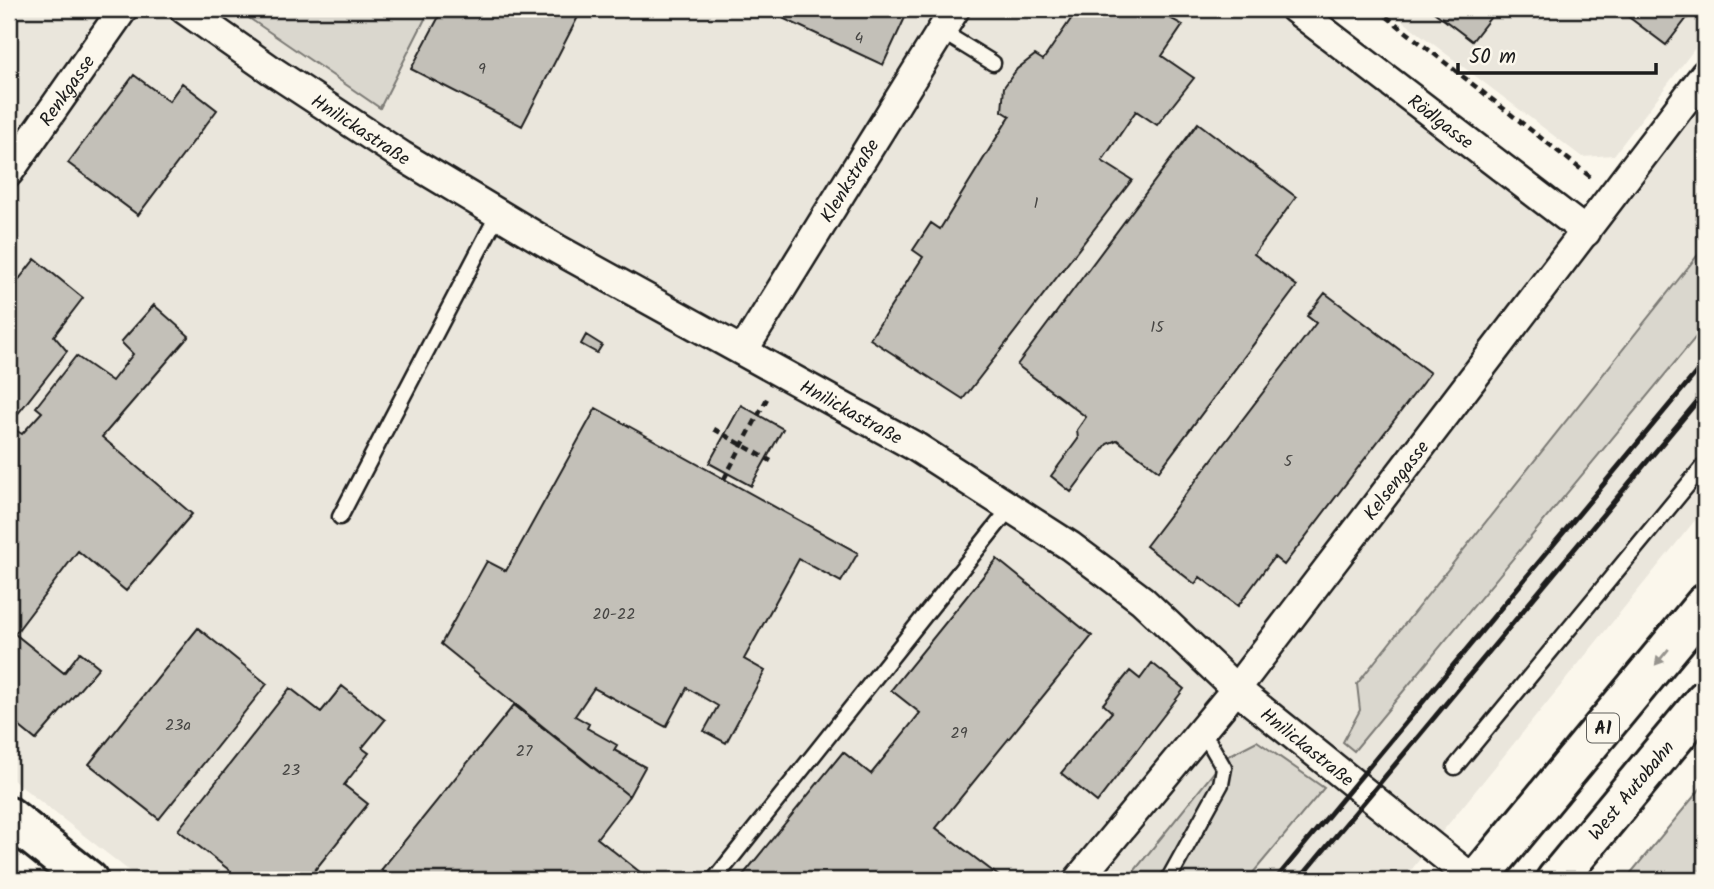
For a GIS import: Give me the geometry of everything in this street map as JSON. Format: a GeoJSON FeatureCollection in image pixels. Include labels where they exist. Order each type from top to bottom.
{"type":"FeatureCollection","features":[{"type":"Feature","properties":{"kind":"main road","name":"A1"},"geometry":{"type":"LineString","coordinates":[[1484,871],[1705,604]]}},
{"type":"Feature","properties":{"kind":"main road","name":"West Autobahn"},"geometry":{"type":"LineString","coordinates":[[1556,880],[1705,700]]}},
{"type":"Feature","properties":{"kind":"main road"},"geometry":{"type":"LineString","coordinates":[[9,817],[88,880]]}},
{"type":"Feature","properties":{"kind":"street","name":"Renkgasse"},"geometry":{"type":"LineString","coordinates":[[9,172],[123,9]]}},
{"type":"Feature","properties":{"kind":"street","name":"Hnilickastraße"},"geometry":{"type":"LineString","coordinates":[[184,9],[271,71],[498,214],[916,447],[1012,507],[1142,600],[1236,689],[1484,871]]}},
{"type":"Feature","properties":{"kind":"street","name":"Rödlgasse"},"geometry":{"type":"LineString","coordinates":[[1295,9],[1586,232]]}},
{"type":"Feature","properties":{"kind":"street","name":"Klenkstraße"},"geometry":{"type":"LineString","coordinates":[[743,351],[948,20]]}},
{"type":"Feature","properties":{"kind":"street","name":"Kelsengasse"},"geometry":{"type":"LineString","coordinates":[[1078,880],[1236,689],[1705,74]]}},
{"type":"Feature","properties":{"kind":"lane"},"geometry":{"type":"LineString","coordinates":[[948,20],[993,63]]}},
{"type":"Feature","properties":{"kind":"lane"},"geometry":{"type":"LineString","coordinates":[[340,517],[498,214]]}},
{"type":"Feature","properties":{"kind":"lane"},"geometry":{"type":"LineString","coordinates":[[1455,767],[1705,464]]}},
{"type":"Feature","properties":{"kind":"lane"},"geometry":{"type":"LineString","coordinates":[[714,880],[1012,507]]}},
{"type":"Feature","properties":{"kind":"lane"},"geometry":{"type":"LineString","coordinates":[[1168,880],[1221,784],[1224,768],[1202,730]]}},
{"type":"Feature","properties":{"kind":"path"},"geometry":{"type":"LineString","coordinates":[[1377,9],[1593,175],[1586,232]]}},
{"type":"Feature","properties":{"kind":"path"},"geometry":{"type":"LineString","coordinates":[[724,479],[781,373]]}},
{"type":"Feature","properties":{"kind":"path"},"geometry":{"type":"LineString","coordinates":[[714,429],[771,461]]}},
{"type":"Feature","properties":{"kind":"shaded area"},"geometry":{"type":"Polygon","coordinates":[[[9,9],[1282,9],[1582,237],[1705,84],[1705,508],[1403,880],[141,880],[9,777],[9,9]]]}},
{"type":"Feature","properties":{"kind":"shaded area"},"geometry":{"type":"Polygon","coordinates":[[[236,9],[430,9],[380,108],[236,9]]]}},
{"type":"Feature","properties":{"kind":"shaded area"},"geometry":{"type":"Polygon","coordinates":[[[1387,9],[1705,9],[1705,35],[1614,155],[1582,157],[1387,9]]]}},
{"type":"Feature","properties":{"kind":"shaded area"},"geometry":{"type":"Polygon","coordinates":[[[1705,246],[1705,326],[1354,751],[1343,742],[1360,710],[1357,684],[1705,246]]]}},
{"type":"Feature","properties":{"kind":"shaded area"},"geometry":{"type":"Polygon","coordinates":[[[1257,741],[1324,788],[1247,880],[1127,880],[1226,757],[1257,741]]]}},
{"type":"Feature","properties":{"kind":"shaded area"},"geometry":{"type":"Polygon","coordinates":[[[1705,783],[1705,865],[1693,880],[1625,880],[1705,783]]]}},
{"type":"Feature","properties":{"kind":"building"},"geometry":{"type":"Polygon","coordinates":[[[443,9],[582,9],[522,126],[411,69],[443,9]]]}},
{"type":"Feature","properties":{"kind":"building"},"geometry":{"type":"Polygon","coordinates":[[[763,9],[909,9],[883,65],[763,9]]]}},
{"type":"Feature","properties":{"kind":"building"},"geometry":{"type":"Polygon","coordinates":[[[1063,9],[1171,9],[1166,16],[1183,25],[1162,56],[1194,78],[1157,125],[1136,111],[1102,161],[1132,180],[963,399],[870,339],[923,257],[913,250],[931,223],[940,229],[1010,116],[1002,111],[1004,87],[1017,69],[1035,55],[1043,60],[1071,19],[1061,12],[1063,9]]]}},
{"type":"Feature","properties":{"kind":"building"},"geometry":{"type":"Polygon","coordinates":[[[1430,9],[1497,9],[1472,41],[1430,9]]]}},
{"type":"Feature","properties":{"kind":"building"},"geometry":{"type":"Polygon","coordinates":[[[1618,9],[1694,9],[1666,45],[1618,9]]]}},
{"type":"Feature","properties":{"kind":"building"},"geometry":{"type":"Polygon","coordinates":[[[134,75],[169,101],[182,83],[217,110],[138,215],[68,163],[134,75]]]}},
{"type":"Feature","properties":{"kind":"building"},"geometry":{"type":"Polygon","coordinates":[[[1198,123],[1296,197],[1254,254],[1297,286],[1159,471],[1117,440],[1107,444],[1071,492],[1051,476],[1078,439],[1077,430],[1086,417],[1017,365],[1198,123]]]}},
{"type":"Feature","properties":{"kind":"building"},"geometry":{"type":"Polygon","coordinates":[[[35,259],[83,298],[54,336],[67,351],[9,425],[9,292],[35,259]]]}},
{"type":"Feature","properties":{"kind":"building"},"geometry":{"type":"Polygon","coordinates":[[[1325,293],[1430,373],[1284,565],[1274,557],[1238,606],[1200,577],[1195,584],[1146,546],[1316,323],[1307,316],[1325,293]]]}},
{"type":"Feature","properties":{"kind":"building"},"geometry":{"type":"Polygon","coordinates":[[[154,305],[189,336],[102,437],[192,514],[126,591],[78,551],[15,634],[64,673],[80,652],[99,667],[36,740],[9,718],[9,542],[16,532],[9,527],[9,426],[22,434],[42,412],[36,407],[76,356],[112,381],[133,354],[121,342],[154,305]]]}},
{"type":"Feature","properties":{"kind":"building"},"geometry":{"type":"Polygon","coordinates":[[[586,335],[602,345],[597,353],[581,344],[586,335]]]}},
{"type":"Feature","properties":{"kind":"building"},"geometry":{"type":"Polygon","coordinates":[[[741,405],[783,429],[751,486],[709,463],[741,405]]]}},
{"type":"Feature","properties":{"kind":"building"},"geometry":{"type":"Polygon","coordinates":[[[596,408],[858,553],[841,582],[799,559],[744,659],[765,671],[726,743],[704,731],[718,706],[687,688],[666,727],[594,688],[575,716],[589,724],[587,728],[617,745],[614,750],[645,767],[629,796],[441,644],[487,561],[506,571],[596,408]]]}},
{"type":"Feature","properties":{"kind":"building"},"geometry":{"type":"Polygon","coordinates":[[[997,559],[1092,636],[936,828],[1004,880],[739,880],[843,752],[871,774],[920,713],[891,690],[997,559]]]}},
{"type":"Feature","properties":{"kind":"building"},"geometry":{"type":"Polygon","coordinates":[[[198,628],[267,684],[159,819],[89,764],[198,628]]]}},
{"type":"Feature","properties":{"kind":"building"},"geometry":{"type":"Polygon","coordinates":[[[1152,663],[1184,689],[1097,802],[1061,773],[1112,712],[1103,704],[1130,671],[1140,679],[1152,663]]]}},
{"type":"Feature","properties":{"kind":"building"},"geometry":{"type":"Polygon","coordinates":[[[342,686],[385,720],[362,748],[369,753],[344,785],[368,804],[307,880],[242,880],[178,830],[290,688],[321,712],[342,686]]]}},
{"type":"Feature","properties":{"kind":"building"},"geometry":{"type":"Polygon","coordinates":[[[514,705],[629,796],[597,838],[650,880],[394,880],[381,870],[514,705]]]}},
{"type":"Feature","properties":{"kind":"railway"},"geometry":{"type":"LineString","coordinates":[[1275,880],[1705,362]]}},
{"type":"Feature","properties":{"kind":"railway"},"geometry":{"type":"LineString","coordinates":[[1299,880],[1705,392]]}}]}
